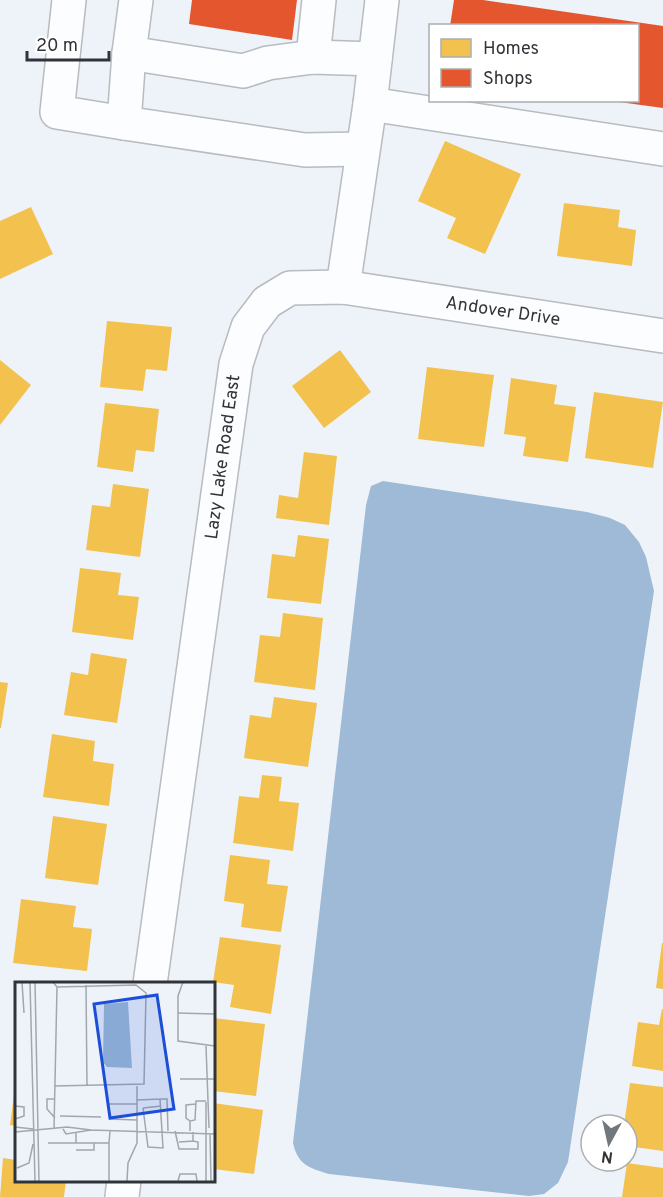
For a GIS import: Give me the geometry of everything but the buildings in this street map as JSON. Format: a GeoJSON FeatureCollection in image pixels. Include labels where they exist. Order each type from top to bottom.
{"type":"FeatureCollection","features":[{"type":"Feature","properties":{"kind":"street"},"geometry":{"type":"LineString","coordinates":[[69,0],[57,112],[305,150],[362,149]]}},
{"type":"Feature","properties":{"kind":"street"},"geometry":{"type":"LineString","coordinates":[[124,123],[129,53],[136,0]]}},
{"type":"Feature","properties":{"kind":"street"},"geometry":{"type":"LineString","coordinates":[[313,57],[319,0]]}},
{"type":"Feature","properties":{"kind":"street"},"geometry":{"type":"LineString","coordinates":[[343,287],[370,104],[382,0]]}},
{"type":"Feature","properties":{"kind":"street"},"geometry":{"type":"LineString","coordinates":[[129,53],[243,71],[268,63],[313,57],[375,60]]}},
{"type":"Feature","properties":{"kind":"street"},"geometry":{"type":"LineString","coordinates":[[370,104],[663,149]]}},
{"type":"Feature","properties":{"kind":"street","name":"Andover Drive"},"geometry":{"type":"LineString","coordinates":[[343,287],[663,336]]}},
{"type":"Feature","properties":{"kind":"street","name":"Lazy Lake Road East"},"geometry":{"type":"LineString","coordinates":[[150,982],[236,364],[248,327],[267,302],[290,288],[343,287]]}},
{"type":"Feature","properties":{"kind":"street"},"geometry":{"type":"LineString","coordinates":[[122,1197],[124,1182]]}},
{"type":"Feature","properties":{"kind":"water"},"geometry":{"type":"Polygon","coordinates":[[[383,481],[587,512],[610,518],[625,525],[639,542],[646,557],[654,591],[568,1162],[558,1183],[544,1194],[529,1196],[329,1174],[316,1170],[301,1161],[293,1143],[366,505],[371,486],[383,481]]]}}]}
